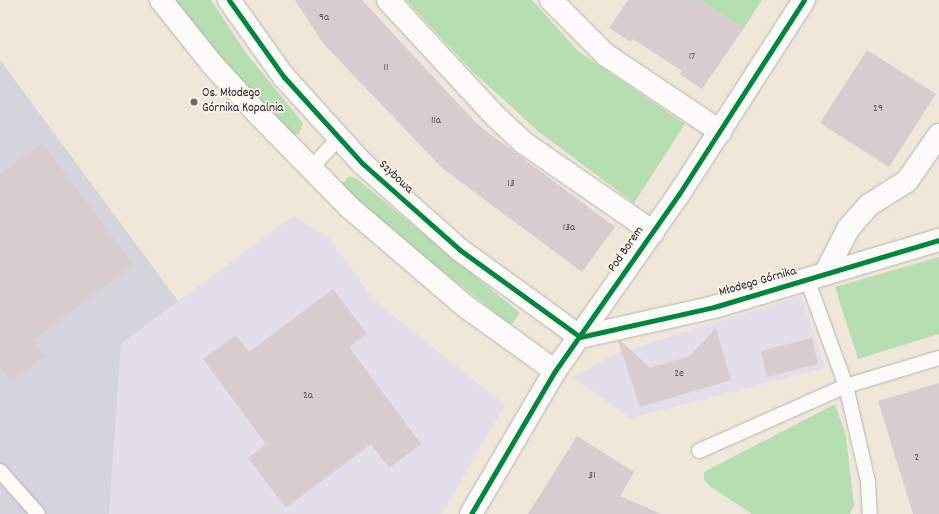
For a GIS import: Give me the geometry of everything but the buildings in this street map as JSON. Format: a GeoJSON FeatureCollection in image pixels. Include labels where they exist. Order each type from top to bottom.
{"type":"FeatureCollection","features":[{"type":"Feature","properties":{"kind":"street"},"geometry":{"type":"LineString","coordinates":[[161,0],[212,64],[349,207],[464,306],[556,371]]}},
{"type":"Feature","properties":{"kind":"street","name":"Szybowa"},"geometry":{"type":"LineString","coordinates":[[229,0],[284,76],[338,139],[407,205],[460,250],[580,337]]}},
{"type":"Feature","properties":{"kind":"street","name":"Pod Borem"},"geometry":{"type":"LineString","coordinates":[[388,0],[495,116],[524,143],[653,232]]}},
{"type":"Feature","properties":{"kind":"street"},"geometry":{"type":"LineString","coordinates":[[552,0],[606,55],[721,132]]}},
{"type":"Feature","properties":{"kind":"street","name":"Pod Borem"},"geometry":{"type":"LineString","coordinates":[[471,514],[556,371],[721,132],[804,0]]}},
{"type":"Feature","properties":{"kind":"street"},"geometry":{"type":"LineString","coordinates":[[816,277],[848,229],[869,205],[907,181],[939,135]]}},
{"type":"Feature","properties":{"kind":"street","name":"Młodego Górnika"},"geometry":{"type":"LineString","coordinates":[[580,337],[714,307],[939,240]]}},
{"type":"Feature","properties":{"kind":"lane"},"geometry":{"type":"LineString","coordinates":[[311,168],[338,139]]}},
{"type":"Feature","properties":{"kind":"lane"},"geometry":{"type":"LineString","coordinates":[[816,277],[846,386],[868,481],[870,514]]}},
{"type":"Feature","properties":{"kind":"lane"},"geometry":{"type":"LineString","coordinates":[[699,451],[846,386],[939,358]]}},
{"type":"Feature","properties":{"kind":"lane"},"geometry":{"type":"LineString","coordinates":[[0,471],[38,514]]}},
{"type":"Feature","properties":{"kind":"shaded area"},"geometry":{"type":"Polygon","coordinates":[[[0,60],[178,301],[121,344],[109,514],[0,514],[0,60]]]}},
{"type":"Feature","properties":{"kind":"shaded area"},"geometry":{"type":"Polygon","coordinates":[[[293,216],[328,237],[375,301],[505,405],[442,514],[109,514],[121,344],[293,216]]]}},
{"type":"Feature","properties":{"kind":"shaded area"},"geometry":{"type":"Polygon","coordinates":[[[801,296],[825,368],[630,418],[572,377],[618,353],[801,296]]]}},
{"type":"Feature","properties":{"kind":"green space"},"geometry":{"type":"Polygon","coordinates":[[[172,0],[211,0],[246,53],[303,123],[299,134],[292,135],[273,118],[172,0]]]}},
{"type":"Feature","properties":{"kind":"green space"},"geometry":{"type":"Polygon","coordinates":[[[406,0],[532,0],[578,51],[685,124],[634,203],[539,132],[472,71],[406,0]]]}},
{"type":"Feature","properties":{"kind":"green space"},"geometry":{"type":"Polygon","coordinates":[[[699,0],[762,0],[744,28],[699,0]]]}},
{"type":"Feature","properties":{"kind":"green space"},"geometry":{"type":"Polygon","coordinates":[[[349,176],[357,179],[520,313],[511,325],[401,239],[341,185],[349,176]]]}},
{"type":"Feature","properties":{"kind":"green space"},"geometry":{"type":"Polygon","coordinates":[[[939,257],[939,334],[858,359],[835,287],[939,257]]]}},
{"type":"Feature","properties":{"kind":"green space"},"geometry":{"type":"Polygon","coordinates":[[[835,404],[846,436],[854,505],[850,514],[752,514],[711,487],[704,480],[704,472],[835,404]]]}},
{"type":"Feature","properties":{"kind":"cycle path"},"geometry":{"type":"LineString","coordinates":[[229,0],[284,77],[362,163],[460,250],[580,337]]}},
{"type":"Feature","properties":{"kind":"cycle path"},"geometry":{"type":"LineString","coordinates":[[471,514],[555,371],[679,194],[804,0]]}},
{"type":"Feature","properties":{"kind":"cycle path"},"geometry":{"type":"LineString","coordinates":[[580,337],[714,307],[939,240]]}},
{"type":"Feature","properties":{"kind":"place","name":"Os. Młodego Górnika Kopalnia"},"geometry":{"type":"Point","coordinates":[194,102]}}]}
